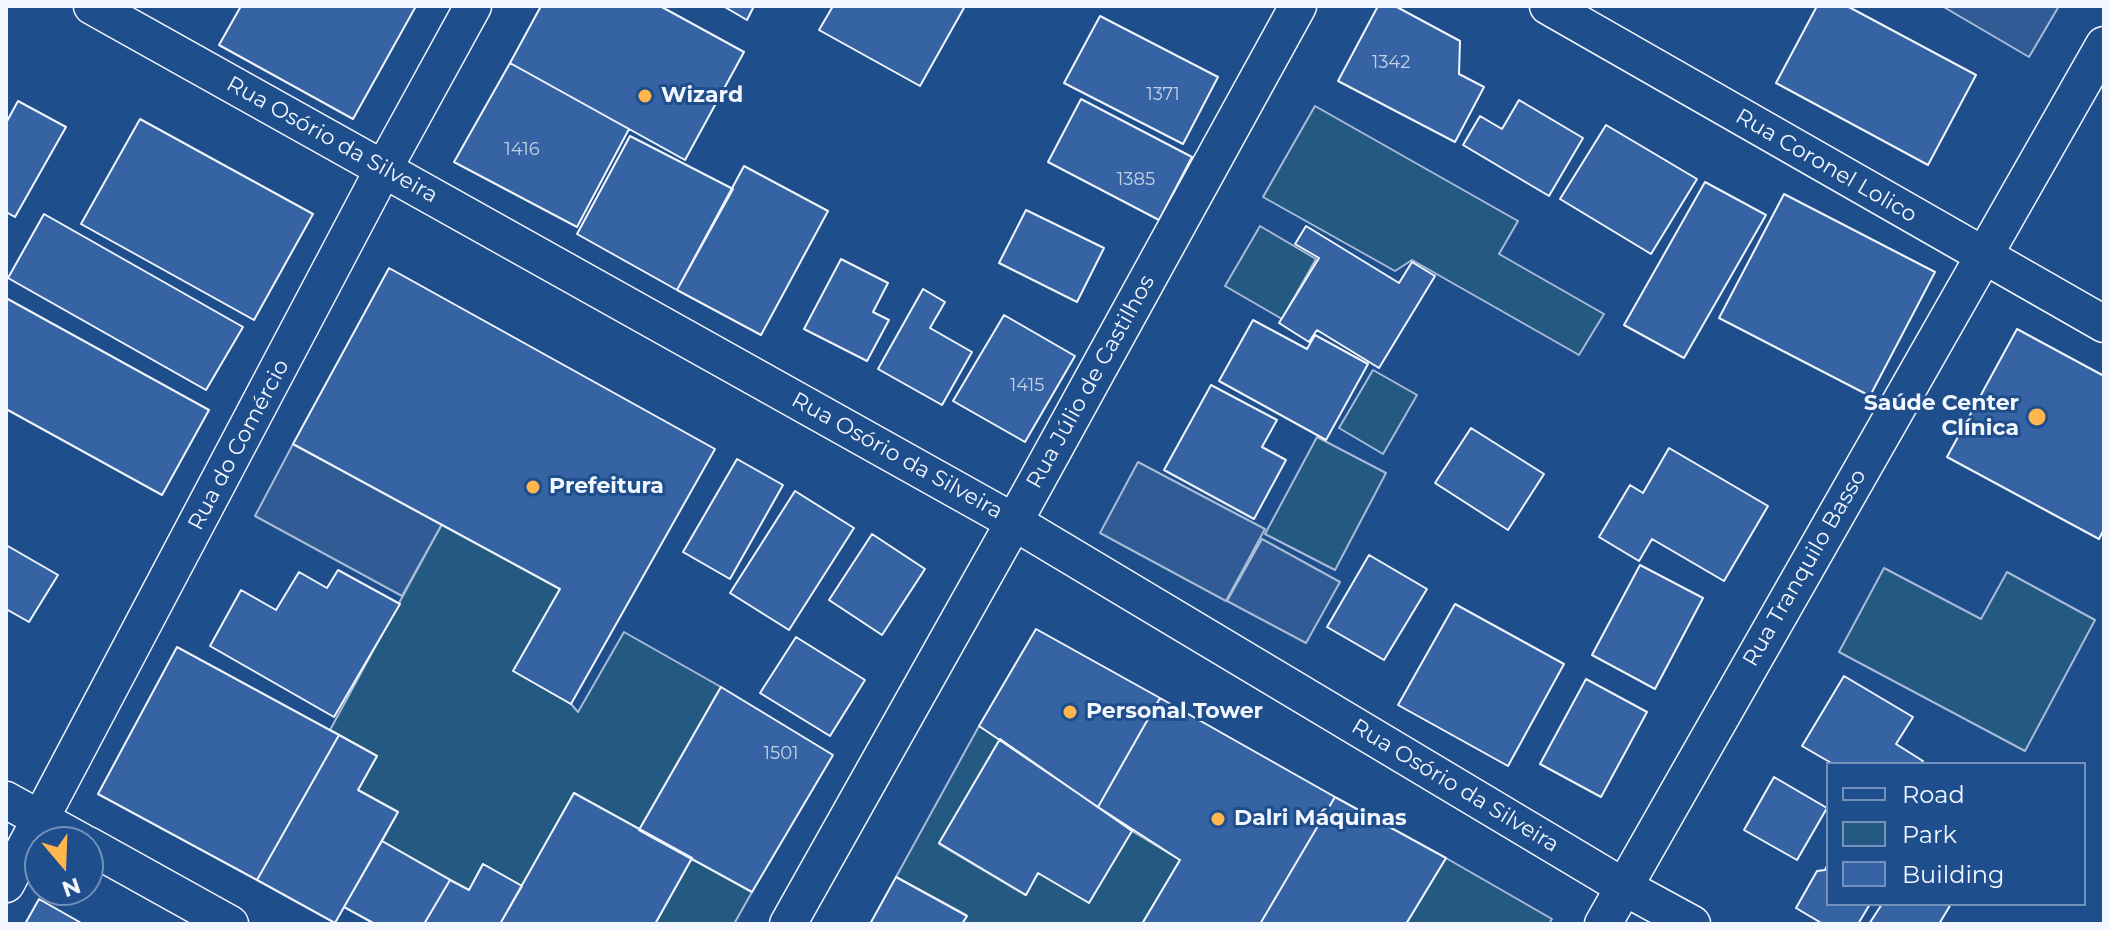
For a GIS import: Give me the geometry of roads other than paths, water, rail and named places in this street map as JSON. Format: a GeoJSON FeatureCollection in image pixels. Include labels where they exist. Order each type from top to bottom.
{"type":"FeatureCollection","features":[{"type":"Feature","properties":{"kind":"street","name":"Rua Osório da Silveira"},"geometry":{"type":"LineString","coordinates":[[92,6],[1014,522],[1624,887],[1692,924]]}},
{"type":"Feature","properties":{"kind":"street","name":"Rua do Comércio"},"geometry":{"type":"LineString","coordinates":[[6,884],[384,168],[473,6]]}},
{"type":"Feature","properties":{"kind":"street","name":"Rua Júlio de Castilhos"},"geometry":{"type":"LineString","coordinates":[[788,924],[1298,6]]}},
{"type":"Feature","properties":{"kind":"street","name":"Rua Coronel Lolico"},"geometry":{"type":"LineString","coordinates":[[1548,6],[2104,324]]}},
{"type":"Feature","properties":{"kind":"street","name":"Rua Tranquilo Basso"},"geometry":{"type":"LineString","coordinates":[[1603,924],[2104,45]]}},
{"type":"Feature","properties":{"kind":"street"},"geometry":{"type":"LineString","coordinates":[[6,800],[53,826]]}},
{"type":"Feature","properties":{"kind":"street"},"geometry":{"type":"LineString","coordinates":[[104,854],[230,924]]}},
{"type":"Feature","properties":{"kind":"place","name":"Wizard"},"geometry":{"type":"Point","coordinates":[645,96]}},
{"type":"Feature","properties":{"kind":"place","name":"Saúde Center Clínica"},"geometry":{"type":"Point","coordinates":[2037,417]}},
{"type":"Feature","properties":{"kind":"place","name":"Prefeitura"},"geometry":{"type":"Point","coordinates":[533,487]}},
{"type":"Feature","properties":{"kind":"place","name":"Personal Tower"},"geometry":{"type":"Point","coordinates":[1070,712]}},
{"type":"Feature","properties":{"kind":"place","name":"Dalri Máquinas"},"geometry":{"type":"Point","coordinates":[1218,819]}}]}
